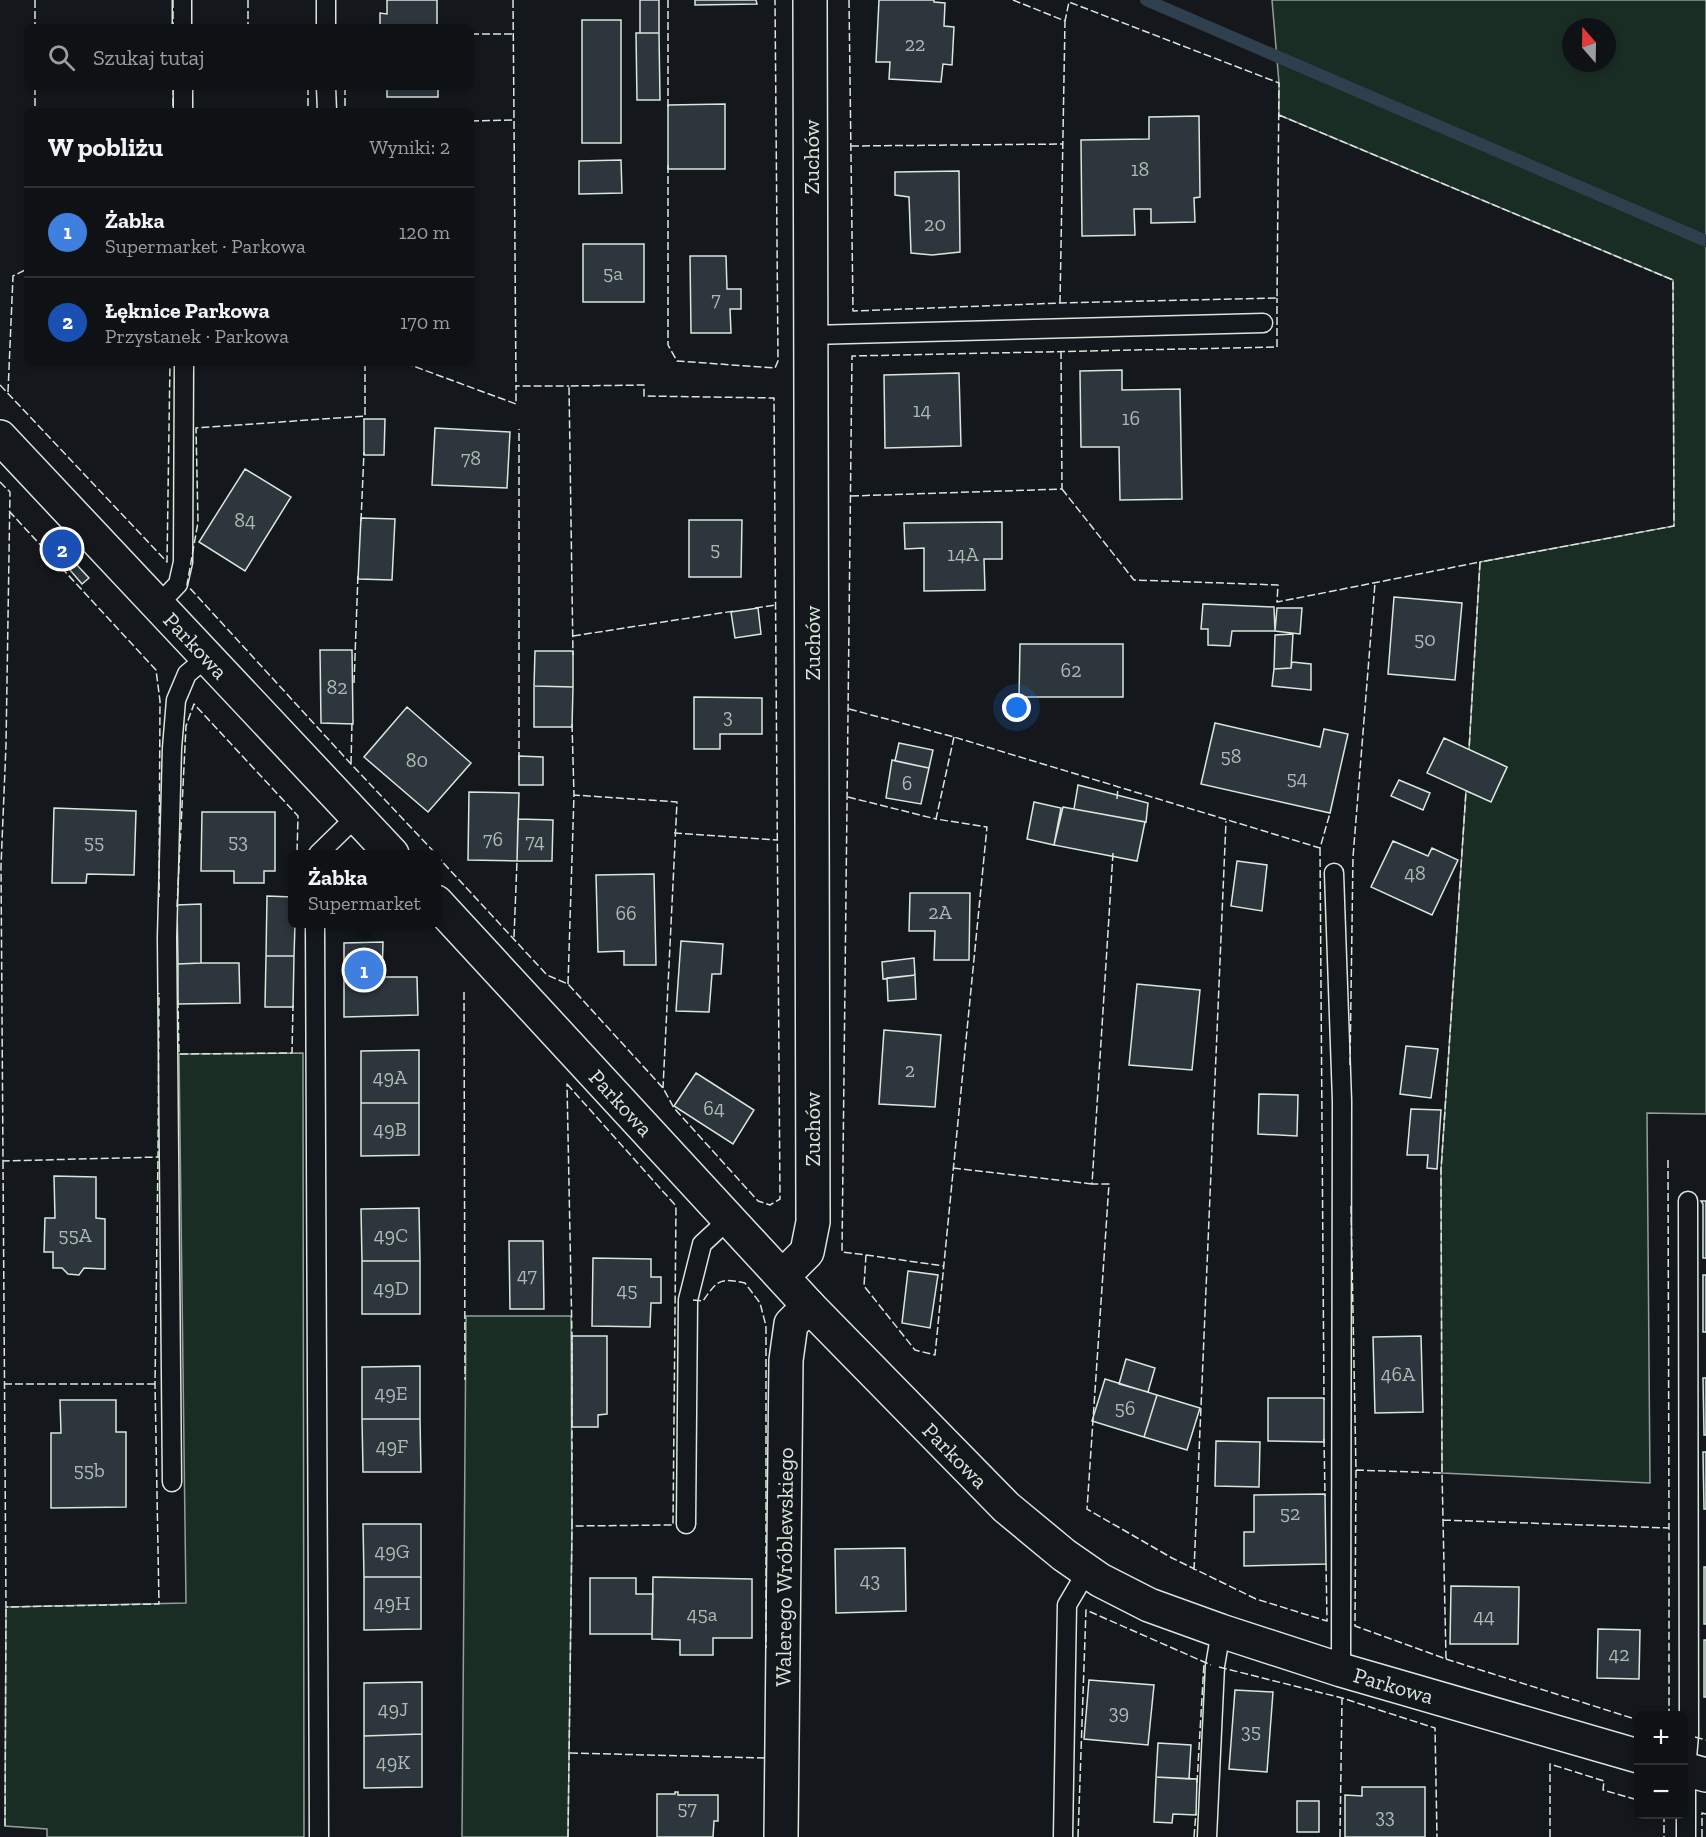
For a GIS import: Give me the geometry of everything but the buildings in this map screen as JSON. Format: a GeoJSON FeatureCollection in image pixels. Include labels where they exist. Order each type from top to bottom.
{"type":"FeatureCollection","features":[{"type":"Feature","properties":{"kind":"street","name":"Zuchów"},"geometry":{"type":"LineString","coordinates":[[783,1276],[807,1252],[813,1221],[810,0]]}},
{"type":"Feature","properties":{"kind":"street","name":"Parkowa"},"geometry":{"type":"LineString","coordinates":[[0,437],[388,850]]}},
{"type":"Feature","properties":{"kind":"street","name":"Parkowa"},"geometry":{"type":"LineString","coordinates":[[441,907],[809,1306],[1006,1507],[1057,1550],[1100,1580],[1149,1605],[1221,1631],[1341,1670],[1634,1755]]}},
{"type":"Feature","properties":{"kind":"street","name":"Walerego Wróblewskiego"},"geometry":{"type":"LineString","coordinates":[[781,1837],[786,1360],[791,1324],[809,1306]]}},
{"type":"Feature","properties":{"kind":"lane"},"geometry":{"type":"LineString","coordinates":[[182,0],[182,24]]}},
{"type":"Feature","properties":{"kind":"lane"},"geometry":{"type":"LineString","coordinates":[[326,0],[326,24]]}},
{"type":"Feature","properties":{"kind":"lane"},"geometry":{"type":"LineString","coordinates":[[183,90],[183,108]]}},
{"type":"Feature","properties":{"kind":"lane"},"geometry":{"type":"LineString","coordinates":[[326,90],[327,108]]}},
{"type":"Feature","properties":{"kind":"lane"},"geometry":{"type":"LineString","coordinates":[[811,335],[1263,323]]}},
{"type":"Feature","properties":{"kind":"lane"},"geometry":{"type":"LineString","coordinates":[[157,606],[178,584],[183,562],[184,366]]}},
{"type":"Feature","properties":{"kind":"lane"},"geometry":{"type":"LineString","coordinates":[[172,1482],[167,937],[172,748],[176,700],[187,674],[206,658]]}},
{"type":"Feature","properties":{"kind":"lane"},"geometry":{"type":"LineString","coordinates":[[323,850],[357,816]]}},
{"type":"Feature","properties":{"kind":"lane"},"geometry":{"type":"LineString","coordinates":[[1334,873],[1342,1101],[1341,1670]]}},
{"type":"Feature","properties":{"kind":"lane"},"geometry":{"type":"LineString","coordinates":[[315,928],[319,1837]]}},
{"type":"Feature","properties":{"kind":"lane"},"geometry":{"type":"LineString","coordinates":[[1686,1837],[1692,1771],[1689,1735],[1688,1201]]}},
{"type":"Feature","properties":{"kind":"lane"},"geometry":{"type":"LineString","coordinates":[[686,1524],[688,1300],[702,1244],[729,1219]]}},
{"type":"Feature","properties":{"kind":"lane"},"geometry":{"type":"LineString","coordinates":[[1064,1837],[1067,1605],[1087,1571]]}},
{"type":"Feature","properties":{"kind":"lane"},"geometry":{"type":"LineString","coordinates":[[1207,1837],[1215,1666],[1221,1631]]}},
{"type":"Feature","properties":{"kind":"green space"},"geometry":{"type":"Polygon","coordinates":[[[1272,0],[1706,0],[1706,1114],[1647,1113],[1650,1483],[1442,1473],[1441,1170],[1466,791],[1491,801],[1507,767],[1469,750],[1480,562],[1674,526],[1673,280],[1279,115],[1279,83],[1272,0]]]}},
{"type":"Feature","properties":{"kind":"green space"},"geometry":{"type":"Polygon","coordinates":[[[303,1053],[304,1837],[47,1837],[47,1829],[5,1826],[6,1607],[186,1603],[179,1054],[303,1053]]]}},
{"type":"Feature","properties":{"kind":"green space"},"geometry":{"type":"Polygon","coordinates":[[[466,1316],[571,1316],[572,1526],[568,1837],[462,1837],[466,1316]]]}},
{"type":"Feature","properties":{"kind":"waterway"},"geometry":{"type":"LineString","coordinates":[[1146,0],[1706,241]]}},
{"type":"Feature","properties":{"kind":"fence"},"geometry":{"type":"LineString","coordinates":[[35,0],[35,24]]}},
{"type":"Feature","properties":{"kind":"fence"},"geometry":{"type":"LineString","coordinates":[[173,0],[173,24]]}},
{"type":"Feature","properties":{"kind":"fence"},"geometry":{"type":"LineString","coordinates":[[248,0],[248,24]]}},
{"type":"Feature","properties":{"kind":"fence"},"geometry":{"type":"LineString","coordinates":[[513,0],[514,120]]}},
{"type":"Feature","properties":{"kind":"fence"},"geometry":{"type":"LineString","coordinates":[[668,0],[668,108]]}},
{"type":"Feature","properties":{"kind":"fence"},"geometry":{"type":"LineString","coordinates":[[668,165],[668,345],[677,361],[775,368],[778,361],[775,0]]}},
{"type":"Feature","properties":{"kind":"fence"},"geometry":{"type":"LineString","coordinates":[[849,0],[853,311],[1277,298],[1279,83],[1069,2],[1065,21],[1013,0]]}},
{"type":"Feature","properties":{"kind":"fence"},"geometry":{"type":"LineString","coordinates":[[1060,303],[1065,21]]}},
{"type":"Feature","properties":{"kind":"fence"},"geometry":{"type":"LineString","coordinates":[[474,34],[514,34]]}},
{"type":"Feature","properties":{"kind":"fence"},"geometry":{"type":"LineString","coordinates":[[35,90],[35,108]]}},
{"type":"Feature","properties":{"kind":"fence"},"geometry":{"type":"LineString","coordinates":[[173,90],[173,108]]}},
{"type":"Feature","properties":{"kind":"fence"},"geometry":{"type":"LineString","coordinates":[[308,90],[308,108]]}},
{"type":"Feature","properties":{"kind":"fence"},"geometry":{"type":"LineString","coordinates":[[345,90],[345,108]]}},
{"type":"Feature","properties":{"kind":"fence"},"geometry":{"type":"LineString","coordinates":[[1279,115],[1673,280],[1674,526],[1480,562]]}},
{"type":"Feature","properties":{"kind":"fence"},"geometry":{"type":"LineString","coordinates":[[474,121],[514,120],[516,386]]}},
{"type":"Feature","properties":{"kind":"fence"},"geometry":{"type":"LineString","coordinates":[[851,146],[1063,144]]}},
{"type":"Feature","properties":{"kind":"fence"},"geometry":{"type":"LineString","coordinates":[[8,392],[13,276],[24,270]]}},
{"type":"Feature","properties":{"kind":"fence"},"geometry":{"type":"LineString","coordinates":[[954,737],[936,819],[987,827],[935,1355],[915,1350],[864,1286],[866,1255],[842,1252],[852,356],[1277,347],[1277,298]]}},
{"type":"Feature","properties":{"kind":"fence"},"geometry":{"type":"LineString","coordinates":[[851,496],[1062,489],[1061,351]]}},
{"type":"Feature","properties":{"kind":"fence"},"geometry":{"type":"LineString","coordinates":[[0,385],[167,562],[170,366]]}},
{"type":"Feature","properties":{"kind":"fence"},"geometry":{"type":"LineString","coordinates":[[365,366],[365,416],[196,428],[198,522],[187,585],[432,850]]}},
{"type":"Feature","properties":{"kind":"fence"},"geometry":{"type":"LineString","coordinates":[[413,366],[516,404],[516,386],[569,386]]}},
{"type":"Feature","properties":{"kind":"fence"},"geometry":{"type":"LineString","coordinates":[[441,860],[547,975],[568,984],[663,1088],[674,1108],[758,1201],[770,1205],[780,1199],[774,398],[644,396],[644,385],[569,386],[573,655]]}},
{"type":"Feature","properties":{"kind":"fence"},"geometry":{"type":"LineString","coordinates":[[519,429],[519,760]]}},
{"type":"Feature","properties":{"kind":"fence"},"geometry":{"type":"LineString","coordinates":[[361,521],[364,452]]}},
{"type":"Feature","properties":{"kind":"fence"},"geometry":{"type":"LineString","coordinates":[[0,482],[10,492],[6,745],[1,866],[3,1161],[158,1157],[159,993]]}},
{"type":"Feature","properties":{"kind":"fence"},"geometry":{"type":"LineString","coordinates":[[1062,489],[1134,580],[1278,585],[1277,602],[1480,562],[1469,750]]}},
{"type":"Feature","properties":{"kind":"fence"},"geometry":{"type":"LineString","coordinates":[[9,511],[156,670],[160,701],[159,897]]}},
{"type":"Feature","properties":{"kind":"fence"},"geometry":{"type":"LineString","coordinates":[[354,683],[358,575]]}},
{"type":"Feature","properties":{"kind":"fence"},"geometry":{"type":"LineString","coordinates":[[1350,1065],[1353,857],[1375,583]]}},
{"type":"Feature","properties":{"kind":"fence"},"geometry":{"type":"LineString","coordinates":[[755,608],[776,605]]}},
{"type":"Feature","properties":{"kind":"fence"},"geometry":{"type":"LineString","coordinates":[[573,636],[734,611]]}},
{"type":"Feature","properties":{"kind":"fence"},"geometry":{"type":"LineString","coordinates":[[177,907],[186,726],[194,704],[298,816],[297,850]]}},
{"type":"Feature","properties":{"kind":"fence"},"geometry":{"type":"LineString","coordinates":[[849,709],[954,737],[1320,848],[1330,813]]}},
{"type":"Feature","properties":{"kind":"fence"},"geometry":{"type":"LineString","coordinates":[[351,764],[352,722]]}},
{"type":"Feature","properties":{"kind":"fence"},"geometry":{"type":"LineString","coordinates":[[572,724],[574,795]]}},
{"type":"Feature","properties":{"kind":"fence"},"geometry":{"type":"LineString","coordinates":[[1117,799],[1118,787]]}},
{"type":"Feature","properties":{"kind":"fence"},"geometry":{"type":"LineString","coordinates":[[1356,1470],[1355,1626],[1446,1659],[1442,1473],[1441,1170],[1466,791]]}},
{"type":"Feature","properties":{"kind":"fence"},"geometry":{"type":"LineString","coordinates":[[568,984],[574,795],[677,802],[663,1088]]}},
{"type":"Feature","properties":{"kind":"fence"},"geometry":{"type":"LineString","coordinates":[[848,797],[936,819]]}},
{"type":"Feature","properties":{"kind":"fence"},"geometry":{"type":"LineString","coordinates":[[1194,1570],[1226,821]]}},
{"type":"Feature","properties":{"kind":"fence"},"geometry":{"type":"LineString","coordinates":[[674,833],[777,840]]}},
{"type":"Feature","properties":{"kind":"fence"},"geometry":{"type":"LineString","coordinates":[[1320,848],[1324,1400]]}},
{"type":"Feature","properties":{"kind":"fence"},"geometry":{"type":"LineString","coordinates":[[1113,853],[1092,1184],[1109,1184],[1087,1509],[1172,1558],[1256,1599],[1327,1621],[1326,1562]]}},
{"type":"Feature","properties":{"kind":"fence"},"geometry":{"type":"LineString","coordinates":[[514,937],[517,861]]}},
{"type":"Feature","properties":{"kind":"fence"},"geometry":{"type":"LineString","coordinates":[[464,992],[465,1380]]}},
{"type":"Feature","properties":{"kind":"fence"},"geometry":{"type":"LineString","coordinates":[[178,1000],[179,1054],[292,1053],[293,1005]]}},
{"type":"Feature","properties":{"kind":"fence"},"geometry":{"type":"LineString","coordinates":[[567,1084],[676,1206],[673,1525],[572,1526],[572,1336],[567,1084]]}},
{"type":"Feature","properties":{"kind":"fence"},"geometry":{"type":"LineString","coordinates":[[3,1161],[6,1607],[159,1604],[155,1384],[158,1157]]}},
{"type":"Feature","properties":{"kind":"fence"},"geometry":{"type":"LineString","coordinates":[[1668,1160],[1669,1528]]}},
{"type":"Feature","properties":{"kind":"fence"},"geometry":{"type":"LineString","coordinates":[[953,1168],[1092,1184]]}},
{"type":"Feature","properties":{"kind":"fence"},"geometry":{"type":"LineString","coordinates":[[1351,1206],[1356,1470],[1442,1473]]}},
{"type":"Feature","properties":{"kind":"fence"},"geometry":{"type":"LineString","coordinates":[[866,1255],[944,1266]]}},
{"type":"Feature","properties":{"kind":"fence"},"geometry":{"type":"LineString","coordinates":[[693,1300],[703,1301],[712,1288],[720,1282],[745,1283],[760,1303],[766,1326],[766,1648]]}},
{"type":"Feature","properties":{"kind":"fence"},"geometry":{"type":"LineString","coordinates":[[4,1384],[155,1384]]}},
{"type":"Feature","properties":{"kind":"fence"},"geometry":{"type":"LineString","coordinates":[[1324,1439],[1325,1496]]}},
{"type":"Feature","properties":{"kind":"fence"},"geometry":{"type":"LineString","coordinates":[[1443,1520],[1669,1528],[1669,1711]]}},
{"type":"Feature","properties":{"kind":"fence"},"geometry":{"type":"LineString","coordinates":[[568,1837],[572,1526]]}},
{"type":"Feature","properties":{"kind":"fence"},"geometry":{"type":"LineString","coordinates":[[5,1826],[6,1607]]}},
{"type":"Feature","properties":{"kind":"fence"},"geometry":{"type":"LineString","coordinates":[[1078,1837],[1086,1610],[1211,1665]]}},
{"type":"Feature","properties":{"kind":"fence"},"geometry":{"type":"LineString","coordinates":[[1446,1659],[1634,1719]]}},
{"type":"Feature","properties":{"kind":"fence"},"geometry":{"type":"LineString","coordinates":[[1197,1783],[1204,1663]]}},
{"type":"Feature","properties":{"kind":"fence"},"geometry":{"type":"LineString","coordinates":[[1219,1667],[1342,1698],[1435,1728],[1437,1837]]}},
{"type":"Feature","properties":{"kind":"fence"},"geometry":{"type":"LineString","coordinates":[[1340,1837],[1342,1698]]}},
{"type":"Feature","properties":{"kind":"fence"},"geometry":{"type":"LineString","coordinates":[[1695,1737],[1706,1740]]}},
{"type":"Feature","properties":{"kind":"fence"},"geometry":{"type":"LineString","coordinates":[[570,1753],[767,1758]]}},
{"type":"Feature","properties":{"kind":"fence"},"geometry":{"type":"LineString","coordinates":[[1550,1837],[1550,1764],[1604,1781],[1603,1790],[1634,1799]]}},
{"type":"Feature","properties":{"kind":"fence"},"geometry":{"type":"LineString","coordinates":[[1194,1837],[1196,1813]]}},
{"type":"Feature","properties":{"kind":"fence"},"geometry":{"type":"LineString","coordinates":[[1702,1837],[1702,1813],[1706,1814]]}},
{"type":"Feature","properties":{"kind":"fence"},"geometry":{"type":"LineString","coordinates":[[1664,1819],[1664,1837]]}},
{"type":"Feature","properties":{"kind":"place","name":"Łęknice Parkowa"},"geometry":{"type":"Point","coordinates":[62,549]}},
{"type":"Feature","properties":{"kind":"place","name":"Żabka"},"geometry":{"type":"Point","coordinates":[364,970]}}]}
